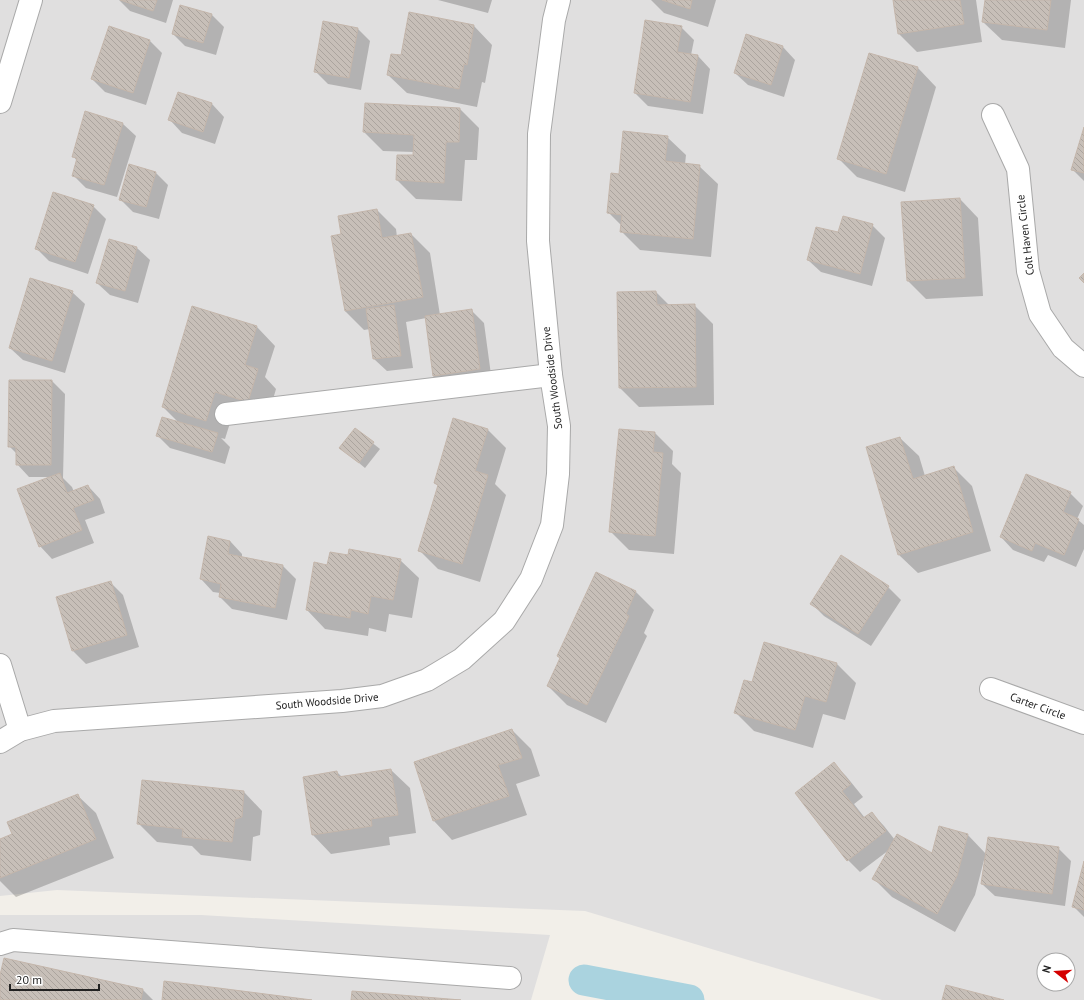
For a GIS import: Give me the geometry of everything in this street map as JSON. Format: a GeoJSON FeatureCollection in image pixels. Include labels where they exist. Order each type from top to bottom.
{"type":"FeatureCollection","features":[{"type":"Feature","properties":{"kind":"street"},"geometry":{"type":"LineString","coordinates":[[0,102],[31,0]]}},
{"type":"Feature","properties":{"kind":"street","name":"South Woodside Drive"},"geometry":{"type":"LineString","coordinates":[[0,742],[20,730],[54,720],[342,701],[382,696],[427,680],[462,659],[504,621],[531,579],[552,525],[558,474],[559,426],[551,375],[538,241],[539,142],[554,20],[559,0]]}},
{"type":"Feature","properties":{"kind":"street","name":"Colt Haven Circle"},"geometry":{"type":"LineString","coordinates":[[993,115],[1018,169],[1028,271],[1040,314],[1063,348],[1084,366]]}},
{"type":"Feature","properties":{"kind":"street"},"geometry":{"type":"LineString","coordinates":[[226,414],[551,375]]}},
{"type":"Feature","properties":{"kind":"street"},"geometry":{"type":"LineString","coordinates":[[0,665],[20,730]]}},
{"type":"Feature","properties":{"kind":"street","name":"Carter Circle"},"geometry":{"type":"LineString","coordinates":[[991,689],[1084,723]]}},
{"type":"Feature","properties":{"kind":"street"},"geometry":{"type":"LineString","coordinates":[[0,944],[13,940],[510,978]]}},
{"type":"Feature","properties":{"kind":"shaded area"},"geometry":{"type":"Polygon","coordinates":[[[0,0],[1084,0],[1084,1000],[882,1000],[585,911],[57,890],[0,896],[0,0]]]}},
{"type":"Feature","properties":{"kind":"shaded area"},"geometry":{"type":"Polygon","coordinates":[[[0,915],[201,915],[550,935],[531,1000],[0,1000],[0,915]]]}},
{"type":"Feature","properties":{"kind":"building"},"geometry":{"type":"Polygon","coordinates":[[[120,0],[157,0],[153,11],[120,0]]]}},
{"type":"Feature","properties":{"kind":"building"},"geometry":{"type":"Polygon","coordinates":[[[662,0],[692,0],[690,9],[662,0]]]}},
{"type":"Feature","properties":{"kind":"building"},"geometry":{"type":"Polygon","coordinates":[[[893,0],[960,0],[964,24],[898,34],[893,0]]]}},
{"type":"Feature","properties":{"kind":"building"},"geometry":{"type":"Polygon","coordinates":[[[985,0],[1051,0],[1047,30],[982,22],[985,0]]]}},
{"type":"Feature","properties":{"kind":"building"},"geometry":{"type":"Polygon","coordinates":[[[180,5],[212,14],[203,43],[172,34],[180,5]]]}},
{"type":"Feature","properties":{"kind":"building"},"geometry":{"type":"Polygon","coordinates":[[[409,12],[474,25],[467,65],[464,64],[459,89],[387,75],[391,54],[401,55],[409,12]]]}},
{"type":"Feature","properties":{"kind":"building"},"geometry":{"type":"Polygon","coordinates":[[[645,20],[682,26],[677,52],[698,55],[690,102],[634,93],[645,20]]]}},
{"type":"Feature","properties":{"kind":"building"},"geometry":{"type":"Polygon","coordinates":[[[323,21],[358,28],[349,78],[314,72],[323,21]]]}},
{"type":"Feature","properties":{"kind":"building"},"geometry":{"type":"Polygon","coordinates":[[[109,26],[150,40],[133,93],[91,79],[109,26]]]}},
{"type":"Feature","properties":{"kind":"building"},"geometry":{"type":"Polygon","coordinates":[[[746,34],[783,46],[771,85],[734,73],[746,34]]]}},
{"type":"Feature","properties":{"kind":"building"},"geometry":{"type":"Polygon","coordinates":[[[869,53],[918,67],[886,174],[837,159],[869,53]]]}},
{"type":"Feature","properties":{"kind":"building"},"geometry":{"type":"Polygon","coordinates":[[[178,92],[212,103],[203,132],[168,120],[178,92]]]}},
{"type":"Feature","properties":{"kind":"building"},"geometry":{"type":"Polygon","coordinates":[[[365,103],[460,108],[459,142],[446,142],[444,183],[396,180],[397,155],[413,155],[414,135],[363,132],[365,103]]]}},
{"type":"Feature","properties":{"kind":"building"},"geometry":{"type":"Polygon","coordinates":[[[85,111],[123,123],[104,185],[72,176],[77,158],[72,157],[85,111]]]}},
{"type":"Feature","properties":{"kind":"building"},"geometry":{"type":"Polygon","coordinates":[[[1084,127],[1084,173],[1071,170],[1084,127]]]}},
{"type":"Feature","properties":{"kind":"building"},"geometry":{"type":"Polygon","coordinates":[[[623,131],[668,136],[665,161],[700,165],[693,239],[620,232],[622,215],[607,213],[611,173],[619,174],[623,131]]]}},
{"type":"Feature","properties":{"kind":"building"},"geometry":{"type":"Polygon","coordinates":[[[129,164],[156,172],[146,207],[119,200],[129,164]]]}},
{"type":"Feature","properties":{"kind":"building"},"geometry":{"type":"Polygon","coordinates":[[[53,192],[94,205],[75,262],[35,249],[53,192]]]}},
{"type":"Feature","properties":{"kind":"building"},"geometry":{"type":"Polygon","coordinates":[[[960,198],[965,278],[907,281],[901,202],[960,198]]]}},
{"type":"Feature","properties":{"kind":"building"},"geometry":{"type":"Polygon","coordinates":[[[377,209],[382,238],[411,233],[423,297],[345,311],[331,236],[341,234],[338,216],[377,209]]]}},
{"type":"Feature","properties":{"kind":"building"},"geometry":{"type":"Polygon","coordinates":[[[843,216],[873,224],[860,274],[807,260],[816,227],[838,232],[843,216]]]}},
{"type":"Feature","properties":{"kind":"building"},"geometry":{"type":"Polygon","coordinates":[[[109,239],[137,247],[125,291],[96,283],[109,239]]]}},
{"type":"Feature","properties":{"kind":"building"},"geometry":{"type":"Polygon","coordinates":[[[1084,273],[1084,283],[1079,278],[1084,273]]]}},
{"type":"Feature","properties":{"kind":"building"},"geometry":{"type":"Polygon","coordinates":[[[30,278],[73,291],[52,361],[9,348],[30,278]]]}},
{"type":"Feature","properties":{"kind":"building"},"geometry":{"type":"Polygon","coordinates":[[[656,291],[657,305],[695,304],[696,387],[619,388],[617,292],[656,291]]]}},
{"type":"Feature","properties":{"kind":"building"},"geometry":{"type":"Polygon","coordinates":[[[394,305],[401,356],[373,359],[366,309],[394,305]]]}},
{"type":"Feature","properties":{"kind":"building"},"geometry":{"type":"Polygon","coordinates":[[[192,306],[257,326],[245,365],[258,369],[248,402],[215,392],[206,421],[162,407],[192,306]]]}},
{"type":"Feature","properties":{"kind":"building"},"geometry":{"type":"Polygon","coordinates":[[[472,309],[480,369],[433,376],[425,316],[472,309]]]}},
{"type":"Feature","properties":{"kind":"building"},"geometry":{"type":"Polygon","coordinates":[[[9,380],[52,380],[51,465],[16,465],[16,447],[8,447],[9,380]]]}},
{"type":"Feature","properties":{"kind":"building"},"geometry":{"type":"Polygon","coordinates":[[[162,417],[218,433],[212,452],[156,436],[162,417]]]}},
{"type":"Feature","properties":{"kind":"building"},"geometry":{"type":"Polygon","coordinates":[[[453,418],[488,429],[475,471],[488,475],[462,564],[418,551],[438,485],[434,483],[453,418]]]}},
{"type":"Feature","properties":{"kind":"building"},"geometry":{"type":"Polygon","coordinates":[[[355,428],[374,442],[359,463],[339,448],[355,428]]]}},
{"type":"Feature","properties":{"kind":"building"},"geometry":{"type":"Polygon","coordinates":[[[619,429],[655,432],[653,452],[663,453],[655,536],[609,532],[619,429]]]}},
{"type":"Feature","properties":{"kind":"building"},"geometry":{"type":"Polygon","coordinates":[[[900,437],[913,479],[954,466],[973,532],[898,555],[866,447],[900,437]]]}},
{"type":"Feature","properties":{"kind":"building"},"geometry":{"type":"Polygon","coordinates":[[[60,473],[67,493],[88,485],[94,500],[73,508],[82,530],[39,547],[17,489],[60,473]]]}},
{"type":"Feature","properties":{"kind":"building"},"geometry":{"type":"Polygon","coordinates":[[[1026,474],[1071,492],[1063,512],[1079,519],[1064,555],[1035,543],[1032,551],[1000,537],[1026,474]]]}},
{"type":"Feature","properties":{"kind":"building"},"geometry":{"type":"Polygon","coordinates":[[[208,536],[230,541],[228,554],[283,565],[275,608],[219,597],[221,584],[200,579],[208,536]]]}},
{"type":"Feature","properties":{"kind":"building"},"geometry":{"type":"Polygon","coordinates":[[[349,549],[401,559],[393,600],[371,596],[368,614],[351,610],[350,618],[306,610],[314,562],[327,565],[330,552],[348,555],[349,549]]]}},
{"type":"Feature","properties":{"kind":"building"},"geometry":{"type":"Polygon","coordinates":[[[841,555],[889,586],[858,634],[810,604],[841,555]]]}},
{"type":"Feature","properties":{"kind":"building"},"geometry":{"type":"Polygon","coordinates":[[[596,572],[636,591],[626,614],[629,616],[587,705],[547,686],[560,658],[557,656],[596,572]]]}},
{"type":"Feature","properties":{"kind":"building"},"geometry":{"type":"Polygon","coordinates":[[[111,581],[127,635],[72,651],[56,597],[111,581]]]}},
{"type":"Feature","properties":{"kind":"building"},"geometry":{"type":"Polygon","coordinates":[[[764,642],[837,663],[826,702],[805,696],[795,730],[734,713],[744,680],[752,682],[764,642]]]}},
{"type":"Feature","properties":{"kind":"building"},"geometry":{"type":"Polygon","coordinates":[[[512,729],[522,758],[498,765],[509,796],[433,821],[414,762],[512,729]]]}},
{"type":"Feature","properties":{"kind":"building"},"geometry":{"type":"Polygon","coordinates":[[[834,762],[851,784],[842,791],[863,818],[872,812],[886,831],[847,861],[795,793],[834,762]]]}},
{"type":"Feature","properties":{"kind":"building"},"geometry":{"type":"Polygon","coordinates":[[[391,769],[398,815],[371,819],[372,826],[312,835],[303,777],[337,771],[338,777],[391,769]]]}},
{"type":"Feature","properties":{"kind":"building"},"geometry":{"type":"Polygon","coordinates":[[[142,780],[244,791],[242,817],[235,819],[232,842],[182,837],[183,829],[137,824],[142,780]]]}},
{"type":"Feature","properties":{"kind":"building"},"geometry":{"type":"Polygon","coordinates":[[[78,794],[96,839],[0,878],[0,839],[12,834],[7,822],[78,794]]]}},
{"type":"Feature","properties":{"kind":"building"},"geometry":{"type":"Polygon","coordinates":[[[939,826],[968,834],[957,876],[937,914],[872,879],[897,834],[932,853],[939,826]]]}},
{"type":"Feature","properties":{"kind":"building"},"geometry":{"type":"Polygon","coordinates":[[[988,837],[1059,847],[1052,894],[981,884],[988,837]]]}},
{"type":"Feature","properties":{"kind":"building"},"geometry":{"type":"Polygon","coordinates":[[[1084,861],[1084,910],[1072,907],[1084,861]]]}},
{"type":"Feature","properties":{"kind":"building"},"geometry":{"type":"Polygon","coordinates":[[[4,958],[143,989],[141,1000],[0,1000],[0,975],[4,958]]]}},
{"type":"Feature","properties":{"kind":"building"},"geometry":{"type":"Polygon","coordinates":[[[164,981],[312,1000],[162,1000],[164,981]]]}},
{"type":"Feature","properties":{"kind":"building"},"geometry":{"type":"Polygon","coordinates":[[[946,985],[1004,1000],[942,1000],[946,985]]]}},
{"type":"Feature","properties":{"kind":"building"},"geometry":{"type":"Polygon","coordinates":[[[352,991],[461,1000],[351,1000],[352,991]]]}},
{"type":"Feature","properties":{"kind":"waterway"},"geometry":{"type":"LineString","coordinates":[[584,980],[689,1000]]}}]}
